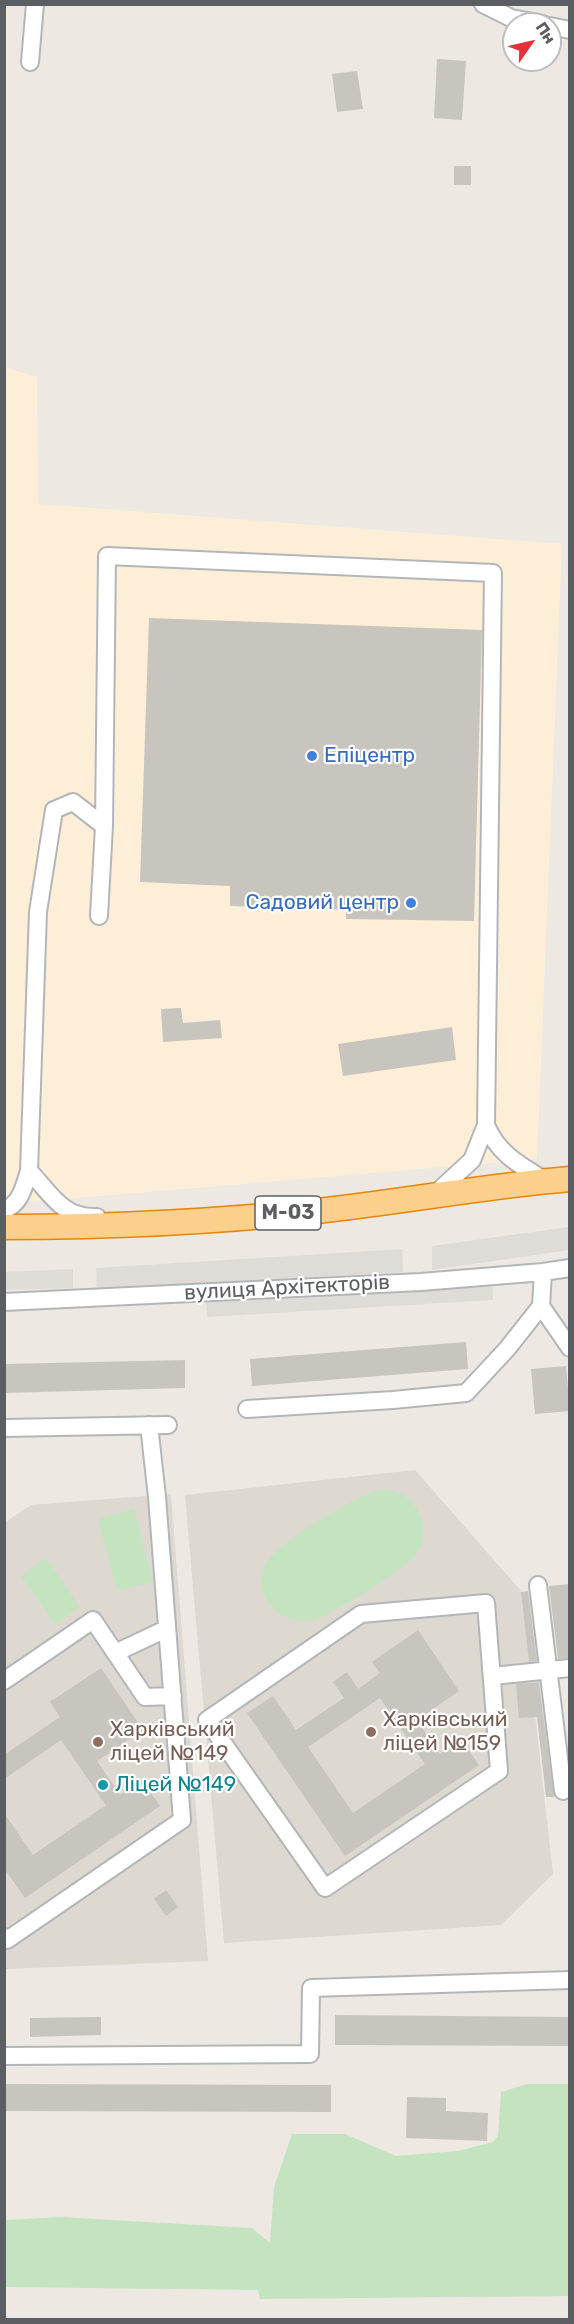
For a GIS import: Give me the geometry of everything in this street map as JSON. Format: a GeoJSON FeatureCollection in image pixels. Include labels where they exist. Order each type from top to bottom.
{"type":"FeatureCollection","features":[{"type":"Feature","properties":{"kind":"highway","name":"М-03"},"geometry":{"type":"LineString","coordinates":[[4,1227],[122,1226],[207,1221],[433,1197],[558,1180]]}},
{"type":"Feature","properties":{"kind":"street"},"geometry":{"type":"LineString","coordinates":[[30,62],[35,4]]}},
{"type":"Feature","properties":{"kind":"street"},"geometry":{"type":"LineString","coordinates":[[483,4],[502,14]]}},
{"type":"Feature","properties":{"kind":"street"},"geometry":{"type":"LineString","coordinates":[[99,916],[104,826],[107,556],[493,573],[486,1125],[472,1160],[433,1197]]}},
{"type":"Feature","properties":{"kind":"street"},"geometry":{"type":"LineString","coordinates":[[4,1210],[11,1208],[21,1196],[29,1172],[38,912],[54,810],[73,802],[104,826]]}},
{"type":"Feature","properties":{"kind":"street"},"geometry":{"type":"LineString","coordinates":[[486,1125],[495,1144],[505,1154],[558,1180]]}},
{"type":"Feature","properties":{"kind":"street"},"geometry":{"type":"LineString","coordinates":[[29,1172],[67,1212],[88,1218],[177,1214],[207,1221]]}},
{"type":"Feature","properties":{"kind":"street","name":"вулиця Архітекторів"},"geometry":{"type":"LineString","coordinates":[[4,1302],[421,1282],[570,1268]]}},
{"type":"Feature","properties":{"kind":"street"},"geometry":{"type":"LineString","coordinates":[[247,1408],[393,1400],[466,1393],[507,1349],[541,1306],[543,1272]]}},
{"type":"Feature","properties":{"kind":"street"},"geometry":{"type":"LineString","coordinates":[[541,1306],[570,1348]]}},
{"type":"Feature","properties":{"kind":"street"},"geometry":{"type":"LineString","coordinates":[[4,1937],[7,1940],[182,1820],[166,1629],[158,1497],[149,1425]]}},
{"type":"Feature","properties":{"kind":"street"},"geometry":{"type":"LineString","coordinates":[[4,1428],[168,1425]]}},
{"type":"Feature","properties":{"kind":"street"},"geometry":{"type":"LineString","coordinates":[[538,1585],[563,1791]]}},
{"type":"Feature","properties":{"kind":"street"},"geometry":{"type":"LineString","coordinates":[[486,1604],[493,1676],[498,1771],[325,1888],[207,1720],[361,1614],[486,1604]]}},
{"type":"Feature","properties":{"kind":"street"},"geometry":{"type":"LineString","coordinates":[[4,1681],[93,1620],[145,1697],[172,1696]]}},
{"type":"Feature","properties":{"kind":"street"},"geometry":{"type":"LineString","coordinates":[[115,1653],[166,1629]]}},
{"type":"Feature","properties":{"kind":"street"},"geometry":{"type":"LineString","coordinates":[[493,1676],[570,1668]]}},
{"type":"Feature","properties":{"kind":"street"},"geometry":{"type":"LineString","coordinates":[[4,2056],[310,2054],[311,1988],[570,1980]]}},
{"type":"Feature","properties":{"kind":"shaded area"},"geometry":{"type":"Polygon","coordinates":[[[4,367],[37,377],[38,504],[562,544],[537,1159],[5,1204],[4,367]]]}},
{"type":"Feature","properties":{"kind":"shaded area"},"geometry":{"type":"Polygon","coordinates":[[[569,1227],[569,1250],[432,1270],[432,1246],[569,1227]]]}},
{"type":"Feature","properties":{"kind":"shaded area"},"geometry":{"type":"Polygon","coordinates":[[[402,1249],[403,1272],[97,1290],[96,1268],[402,1249]]]}},
{"type":"Feature","properties":{"kind":"shaded area"},"geometry":{"type":"Polygon","coordinates":[[[73,1269],[73,1288],[5,1290],[5,1272],[73,1269]]]}},
{"type":"Feature","properties":{"kind":"shaded area"},"geometry":{"type":"Polygon","coordinates":[[[492,1282],[493,1300],[207,1317],[206,1299],[492,1282]]]}},
{"type":"Feature","properties":{"kind":"shaded area","name":"Харківський ліцей №159"},"geometry":{"type":"Polygon","coordinates":[[[415,1470],[521,1591],[553,1874],[501,1925],[224,1943],[185,1495],[415,1470]]]}},
{"type":"Feature","properties":{"kind":"shaded area","name":"Харківський ліцей №149"},"geometry":{"type":"Polygon","coordinates":[[[171,1494],[208,1961],[5,1969],[4,1523],[31,1505],[171,1494]]]}},
{"type":"Feature","properties":{"kind":"green space"},"geometry":{"type":"Polygon","coordinates":[[[381,1490],[393,1491],[402,1495],[411,1501],[418,1511],[423,1533],[422,1544],[416,1554],[386,1578],[322,1617],[309,1621],[297,1620],[285,1617],[275,1610],[267,1601],[262,1578],[265,1565],[272,1556],[284,1545],[337,1510],[381,1490]]]}},
{"type":"Feature","properties":{"kind":"green space"},"geometry":{"type":"Polygon","coordinates":[[[134,1509],[153,1582],[117,1591],[98,1519],[134,1509]]]}},
{"type":"Feature","properties":{"kind":"green space"},"geometry":{"type":"Polygon","coordinates":[[[46,1558],[80,1607],[55,1624],[21,1576],[46,1558]]]}},
{"type":"Feature","properties":{"kind":"green space"},"geometry":{"type":"Polygon","coordinates":[[[527,2084],[569,2084],[569,2296],[260,2299],[258,2290],[5,2287],[5,2220],[60,2217],[252,2228],[270,2243],[274,2187],[292,2134],[345,2134],[396,2156],[458,2151],[493,2142],[498,2135],[501,2092],[527,2084]]]}},
{"type":"Feature","properties":{"kind":"building"},"geometry":{"type":"Polygon","coordinates":[[[437,59],[466,61],[462,120],[434,118],[437,59]]]}},
{"type":"Feature","properties":{"kind":"building"},"geometry":{"type":"Polygon","coordinates":[[[357,71],[363,109],[337,112],[332,74],[357,71]]]}},
{"type":"Feature","properties":{"kind":"building"},"geometry":{"type":"Polygon","coordinates":[[[454,166],[471,166],[471,185],[454,185],[454,166]]]}},
{"type":"Feature","properties":{"kind":"building","name":"Епіцентр"},"geometry":{"type":"Polygon","coordinates":[[[149,618],[482,630],[474,921],[346,919],[346,910],[230,906],[230,886],[140,882],[149,618]]]}},
{"type":"Feature","properties":{"kind":"building"},"geometry":{"type":"Polygon","coordinates":[[[181,1008],[183,1023],[220,1020],[222,1038],[163,1042],[161,1009],[181,1008]]]}},
{"type":"Feature","properties":{"kind":"building"},"geometry":{"type":"Polygon","coordinates":[[[452,1027],[456,1060],[343,1076],[338,1044],[452,1027]]]}},
{"type":"Feature","properties":{"kind":"building"},"geometry":{"type":"Polygon","coordinates":[[[466,1342],[468,1369],[252,1386],[250,1359],[466,1342]]]}},
{"type":"Feature","properties":{"kind":"building"},"geometry":{"type":"Polygon","coordinates":[[[185,1360],[185,1388],[4,1393],[4,1364],[185,1360]]]}},
{"type":"Feature","properties":{"kind":"building"},"geometry":{"type":"Polygon","coordinates":[[[566,1366],[570,1411],[535,1414],[531,1369],[566,1366]]]}},
{"type":"Feature","properties":{"kind":"building"},"geometry":{"type":"Polygon","coordinates":[[[570,1584],[570,1658],[558,1659],[549,1586],[570,1584]]]}},
{"type":"Feature","properties":{"kind":"building"},"geometry":{"type":"Polygon","coordinates":[[[528,1591],[537,1661],[529,1662],[521,1592],[528,1591]]]}},
{"type":"Feature","properties":{"kind":"building"},"geometry":{"type":"Polygon","coordinates":[[[418,1630],[459,1691],[417,1720],[440,1754],[461,1739],[479,1765],[345,1856],[247,1713],[273,1696],[296,1730],[344,1698],[333,1682],[347,1672],[358,1689],[380,1673],[372,1662],[418,1630]],[[380,1698],[308,1747],[353,1813],[425,1764],[380,1698]]]}},
{"type":"Feature","properties":{"kind":"building","name":"Ліцей №149"},"geometry":{"type":"Polygon","coordinates":[[[101,1668],[143,1730],[97,1761],[120,1795],[142,1780],[160,1806],[25,1898],[4,1868],[4,1813],[33,1855],[106,1805],[61,1740],[4,1779],[4,1755],[60,1717],[50,1702],[101,1668]]]}},
{"type":"Feature","properties":{"kind":"building"},"geometry":{"type":"Polygon","coordinates":[[[539,1682],[554,1797],[546,1797],[537,1717],[519,1718],[516,1684],[539,1682]]]}},
{"type":"Feature","properties":{"kind":"building"},"geometry":{"type":"Polygon","coordinates":[[[166,1890],[178,1907],[166,1916],[154,1899],[166,1890]]]}},
{"type":"Feature","properties":{"kind":"building"},"geometry":{"type":"Polygon","coordinates":[[[335,2015],[570,2017],[570,2046],[335,2045],[335,2015]]]}},
{"type":"Feature","properties":{"kind":"building"},"geometry":{"type":"Polygon","coordinates":[[[101,2017],[101,2035],[30,2037],[30,2018],[101,2017]]]}},
{"type":"Feature","properties":{"kind":"building"},"geometry":{"type":"Polygon","coordinates":[[[4,2084],[331,2085],[331,2112],[4,2111],[4,2084]]]}},
{"type":"Feature","properties":{"kind":"building"},"geometry":{"type":"Polygon","coordinates":[[[407,2097],[446,2098],[446,2111],[488,2113],[487,2141],[406,2138],[407,2097]]]}},
{"type":"Feature","properties":{"kind":"place","name":"Епіцентр"},"geometry":{"type":"Point","coordinates":[312,756]}},
{"type":"Feature","properties":{"kind":"place","name":"Садовий центр"},"geometry":{"type":"Point","coordinates":[411,903]}},
{"type":"Feature","properties":{"kind":"place","name":"Харківський ліцей №159"},"geometry":{"type":"Point","coordinates":[371,1732]}},
{"type":"Feature","properties":{"kind":"place","name":"Харківський ліцей №149"},"geometry":{"type":"Point","coordinates":[98,1742]}},
{"type":"Feature","properties":{"kind":"place","name":"Ліцей №149"},"geometry":{"type":"Point","coordinates":[103,1785]}}]}
